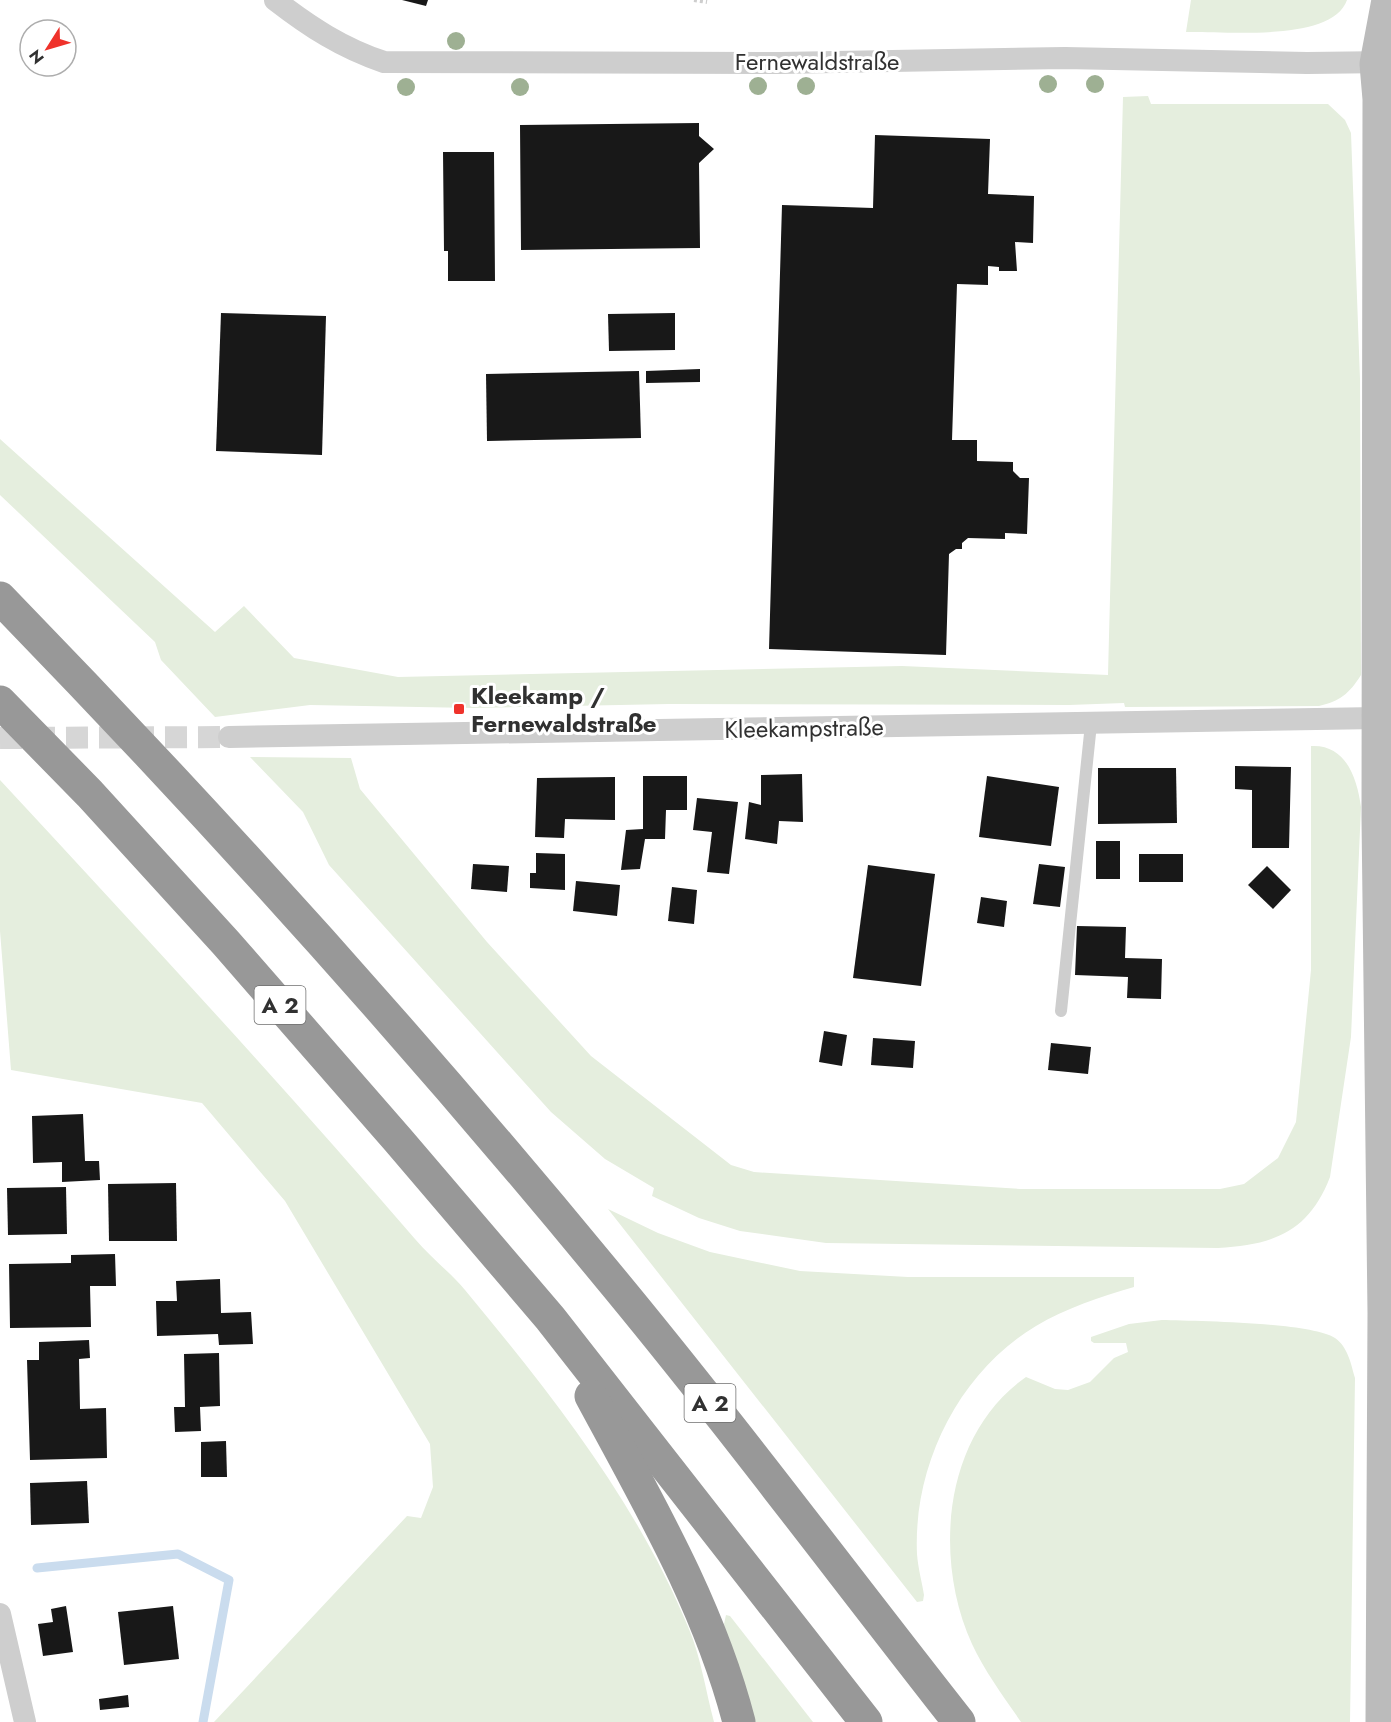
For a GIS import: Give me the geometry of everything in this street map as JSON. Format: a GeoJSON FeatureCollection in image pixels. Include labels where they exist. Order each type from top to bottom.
{"type":"FeatureCollection","features":[{"type":"Feature","properties":{"kind":"highway","name":"A 2"},"geometry":{"type":"LineString","coordinates":[[0,598],[144,746],[279,892],[453,1090],[607,1274],[959,1722]]}},
{"type":"Feature","properties":{"kind":"highway","name":"A 2"},"geometry":{"type":"LineString","coordinates":[[0,702],[90,794],[226,943],[550,1318],[866,1722]]}},
{"type":"Feature","properties":{"kind":"highway"},"geometry":{"type":"LineString","coordinates":[[550,1318],[671,1546],[708,1627],[728,1681],[738,1722]]}},
{"type":"Feature","properties":{"kind":"main road"},"geometry":{"type":"LineString","coordinates":[[1382,1722],[1384,1313],[1378,718],[1379,99],[1388,0]]}},
{"type":"Feature","properties":{"kind":"street","name":"Fernewaldstraße"},"geometry":{"type":"LineString","coordinates":[[275,0],[330,40],[356,53],[384,62],[780,63],[1065,58],[1384,63]]}},
{"type":"Feature","properties":{"kind":"street","name":"Kleekampstraße"},"geometry":{"type":"LineString","coordinates":[[229,737],[1378,718]]}},
{"type":"Feature","properties":{"kind":"street"},"geometry":{"type":"LineString","coordinates":[[0,1614],[25,1722]]}},
{"type":"Feature","properties":{"kind":"lane"},"geometry":{"type":"LineString","coordinates":[[1061,1011],[1091,724]]}},
{"type":"Feature","properties":{"kind":"path"},"geometry":{"type":"LineString","coordinates":[[694,0],[707,2]]}},
{"type":"Feature","properties":{"kind":"green space"},"geometry":{"type":"Polygon","coordinates":[[[1191,0],[1347,0],[1337,14],[1321,23],[1299,29],[1249,33],[1186,32],[1191,0]]]}},
{"type":"Feature","properties":{"kind":"green space"},"geometry":{"type":"Polygon","coordinates":[[[1148,96],[1151,104],[1328,104],[1345,120],[1351,133],[1360,379],[1361,675],[1343,696],[1326,704],[1319,706],[1125,707],[1124,703],[1069,705],[669,704],[473,708],[310,705],[215,717],[161,660],[155,642],[0,495],[0,439],[215,632],[244,606],[294,658],[398,677],[902,666],[1108,675],[1123,97],[1148,96]]]}},
{"type":"Feature","properties":{"kind":"green space"},"geometry":{"type":"Polygon","coordinates":[[[1311,746],[1333,751],[1348,765],[1353,774],[1361,807],[1351,1037],[1330,1177],[1311,1211],[1287,1232],[1256,1243],[1218,1248],[826,1243],[740,1231],[699,1218],[652,1196],[654,1188],[605,1159],[551,1112],[329,865],[303,812],[250,757],[351,758],[360,789],[487,942],[591,1056],[731,1165],[754,1172],[1020,1189],[1220,1189],[1244,1184],[1278,1158],[1296,1122],[1311,970],[1311,746]]]}},
{"type":"Feature","properties":{"kind":"green space"},"geometry":{"type":"Polygon","coordinates":[[[0,780],[261,1065],[421,1246],[459,1283],[529,1369],[590,1451],[644,1537],[668,1582],[693,1640],[714,1722],[214,1722],[407,1516],[421,1518],[433,1487],[430,1444],[285,1201],[202,1103],[11,1070],[0,931],[0,780]]]}},
{"type":"Feature","properties":{"kind":"green space"},"geometry":{"type":"Polygon","coordinates":[[[608,1209],[658,1233],[710,1252],[800,1271],[908,1277],[1134,1277],[1134,1287],[1084,1304],[1036,1326],[1009,1345],[984,1369],[963,1395],[946,1424],[923,1487],[918,1521],[917,1554],[924,1595],[923,1601],[917,1602],[608,1209]]]}},
{"type":"Feature","properties":{"kind":"green space"},"geometry":{"type":"Polygon","coordinates":[[[1162,1320],[1252,1323],[1302,1329],[1335,1338],[1346,1351],[1355,1378],[1350,1722],[1021,1722],[972,1644],[960,1610],[952,1574],[950,1537],[953,1500],[962,1464],[977,1431],[998,1402],[1026,1377],[1055,1389],[1068,1390],[1090,1382],[1114,1358],[1128,1352],[1126,1343],[1094,1343],[1091,1337],[1129,1324],[1162,1320]]]}},
{"type":"Feature","properties":{"kind":"green space"},"geometry":{"type":"Polygon","coordinates":[[[726,1615],[730,1616],[813,1722],[750,1722],[724,1624],[726,1615]]]}},
{"type":"Feature","properties":{"kind":"building"},"geometry":{"type":"Polygon","coordinates":[[[402,0],[428,0],[426,6],[402,0]]]}},
{"type":"Feature","properties":{"kind":"building"},"geometry":{"type":"Polygon","coordinates":[[[699,123],[699,136],[714,149],[699,163],[700,248],[521,250],[520,125],[699,123]]]}},
{"type":"Feature","properties":{"kind":"building"},"geometry":{"type":"Polygon","coordinates":[[[875,135],[990,139],[988,194],[1034,196],[1033,243],[1015,242],[1017,271],[999,271],[999,267],[988,266],[988,285],[957,284],[952,440],[977,440],[977,461],[1013,462],[1013,471],[1020,478],[1029,478],[1027,534],[1005,533],[1005,539],[968,538],[962,543],[962,549],[956,549],[949,554],[946,655],[769,649],[782,205],[873,208],[875,135]]]}},
{"type":"Feature","properties":{"kind":"building"},"geometry":{"type":"Polygon","coordinates":[[[443,152],[494,152],[495,281],[448,281],[448,251],[444,251],[443,152]]]}},
{"type":"Feature","properties":{"kind":"building"},"geometry":{"type":"Polygon","coordinates":[[[221,313],[326,316],[322,455],[216,451],[221,313]]]}},
{"type":"Feature","properties":{"kind":"building"},"geometry":{"type":"Polygon","coordinates":[[[675,313],[675,350],[609,351],[608,314],[675,313]]]}},
{"type":"Feature","properties":{"kind":"building"},"geometry":{"type":"Polygon","coordinates":[[[700,369],[700,382],[646,383],[646,371],[700,369]]]}},
{"type":"Feature","properties":{"kind":"building"},"geometry":{"type":"Polygon","coordinates":[[[639,371],[641,438],[487,441],[486,374],[639,371]]]}},
{"type":"Feature","properties":{"kind":"building"},"geometry":{"type":"Polygon","coordinates":[[[1235,766],[1291,767],[1289,848],[1252,848],[1252,790],[1235,789],[1235,766]]]}},
{"type":"Feature","properties":{"kind":"building"},"geometry":{"type":"Polygon","coordinates":[[[1098,768],[1176,768],[1177,823],[1098,824],[1098,768]]]}},
{"type":"Feature","properties":{"kind":"building"},"geometry":{"type":"Polygon","coordinates":[[[802,774],[803,822],[779,821],[777,844],[745,839],[749,802],[761,805],[761,775],[802,774]]]}},
{"type":"Feature","properties":{"kind":"building"},"geometry":{"type":"Polygon","coordinates":[[[643,776],[687,776],[687,810],[666,810],[665,839],[645,839],[640,869],[621,870],[626,830],[643,829],[643,776]]]}},
{"type":"Feature","properties":{"kind":"building"},"geometry":{"type":"Polygon","coordinates":[[[987,776],[1059,787],[1051,846],[979,837],[987,776]]]}},
{"type":"Feature","properties":{"kind":"building"},"geometry":{"type":"Polygon","coordinates":[[[615,777],[615,820],[565,819],[564,838],[535,837],[537,778],[615,777]]]}},
{"type":"Feature","properties":{"kind":"building"},"geometry":{"type":"Polygon","coordinates":[[[697,798],[738,802],[729,874],[707,872],[712,832],[693,830],[697,798]]]}},
{"type":"Feature","properties":{"kind":"building"},"geometry":{"type":"Polygon","coordinates":[[[1096,841],[1120,841],[1120,879],[1096,879],[1096,841]]]}},
{"type":"Feature","properties":{"kind":"building"},"geometry":{"type":"Polygon","coordinates":[[[536,853],[565,854],[565,890],[530,888],[530,873],[536,873],[536,853]]]}},
{"type":"Feature","properties":{"kind":"building"},"geometry":{"type":"Polygon","coordinates":[[[1139,854],[1183,854],[1183,882],[1139,882],[1139,854]]]}},
{"type":"Feature","properties":{"kind":"building"},"geometry":{"type":"Polygon","coordinates":[[[473,864],[509,866],[507,892],[471,889],[473,864]]]}},
{"type":"Feature","properties":{"kind":"building"},"geometry":{"type":"Polygon","coordinates":[[[1039,864],[1065,867],[1060,907],[1033,904],[1039,864]]]}},
{"type":"Feature","properties":{"kind":"building"},"geometry":{"type":"Polygon","coordinates":[[[868,865],[935,874],[921,986],[853,978],[868,865]]]}},
{"type":"Feature","properties":{"kind":"building"},"geometry":{"type":"Polygon","coordinates":[[[1267,866],[1291,890],[1273,909],[1248,885],[1267,866]]]}},
{"type":"Feature","properties":{"kind":"building"},"geometry":{"type":"Polygon","coordinates":[[[576,881],[620,885],[617,916],[573,911],[576,881]]]}},
{"type":"Feature","properties":{"kind":"building"},"geometry":{"type":"Polygon","coordinates":[[[672,887],[697,890],[694,924],[668,921],[672,887]]]}},
{"type":"Feature","properties":{"kind":"building"},"geometry":{"type":"Polygon","coordinates":[[[981,897],[1007,901],[1004,927],[977,923],[981,897]]]}},
{"type":"Feature","properties":{"kind":"building"},"geometry":{"type":"Polygon","coordinates":[[[1077,926],[1126,927],[1125,958],[1162,959],[1161,999],[1127,998],[1128,977],[1075,975],[1077,926]]]}},
{"type":"Feature","properties":{"kind":"building"},"geometry":{"type":"Polygon","coordinates":[[[824,1031],[847,1035],[842,1066],[819,1062],[824,1031]]]}},
{"type":"Feature","properties":{"kind":"building"},"geometry":{"type":"Polygon","coordinates":[[[873,1038],[915,1041],[913,1068],[871,1065],[873,1038]]]}},
{"type":"Feature","properties":{"kind":"building"},"geometry":{"type":"Polygon","coordinates":[[[1051,1043],[1091,1047],[1088,1074],[1048,1070],[1051,1043]]]}},
{"type":"Feature","properties":{"kind":"building"},"geometry":{"type":"Polygon","coordinates":[[[83,1114],[85,1161],[99,1161],[100,1180],[62,1182],[62,1162],[33,1163],[32,1116],[83,1114]]]}},
{"type":"Feature","properties":{"kind":"building"},"geometry":{"type":"Polygon","coordinates":[[[176,1183],[177,1241],[109,1241],[108,1184],[176,1183]]]}},
{"type":"Feature","properties":{"kind":"building"},"geometry":{"type":"Polygon","coordinates":[[[66,1187],[67,1234],[8,1235],[7,1188],[66,1187]]]}},
{"type":"Feature","properties":{"kind":"building"},"geometry":{"type":"Polygon","coordinates":[[[115,1254],[116,1286],[90,1286],[91,1327],[10,1328],[9,1264],[71,1263],[71,1255],[115,1254]]]}},
{"type":"Feature","properties":{"kind":"building"},"geometry":{"type":"Polygon","coordinates":[[[220,1279],[221,1313],[251,1312],[253,1344],[219,1345],[218,1334],[157,1336],[156,1301],[177,1301],[176,1281],[220,1279]]]}},
{"type":"Feature","properties":{"kind":"building"},"geometry":{"type":"Polygon","coordinates":[[[89,1340],[90,1358],[79,1359],[80,1409],[106,1408],[107,1458],[30,1460],[27,1360],[39,1360],[39,1342],[89,1340]]]}},
{"type":"Feature","properties":{"kind":"building"},"geometry":{"type":"Polygon","coordinates":[[[219,1353],[220,1406],[200,1407],[201,1431],[175,1432],[174,1407],[185,1407],[184,1354],[219,1353]]]}},
{"type":"Feature","properties":{"kind":"building"},"geometry":{"type":"Polygon","coordinates":[[[226,1441],[227,1477],[201,1477],[201,1442],[226,1441]]]}},
{"type":"Feature","properties":{"kind":"building"},"geometry":{"type":"Polygon","coordinates":[[[87,1481],[89,1523],[31,1525],[30,1483],[87,1481]]]}},
{"type":"Feature","properties":{"kind":"building"},"geometry":{"type":"Polygon","coordinates":[[[66,1606],[73,1652],[43,1656],[38,1624],[53,1622],[51,1609],[66,1606]]]}},
{"type":"Feature","properties":{"kind":"building"},"geometry":{"type":"Polygon","coordinates":[[[173,1606],[179,1659],[124,1665],[118,1612],[173,1606]]]}},
{"type":"Feature","properties":{"kind":"building"},"geometry":{"type":"Polygon","coordinates":[[[128,1695],[129,1707],[100,1710],[99,1699],[128,1695]]]}},
{"type":"Feature","properties":{"kind":"waterway"},"geometry":{"type":"LineString","coordinates":[[37,1568],[178,1554],[229,1580],[203,1722]]}},
{"type":"Feature","properties":{"kind":"tunnel"},"geometry":{"type":"LineString","coordinates":[[0,738],[229,737]]}},
{"type":"Feature","properties":{"kind":"place","name":"Kleekamp / Fernewaldstraße"},"geometry":{"type":"Point","coordinates":[459,709]}}]}
